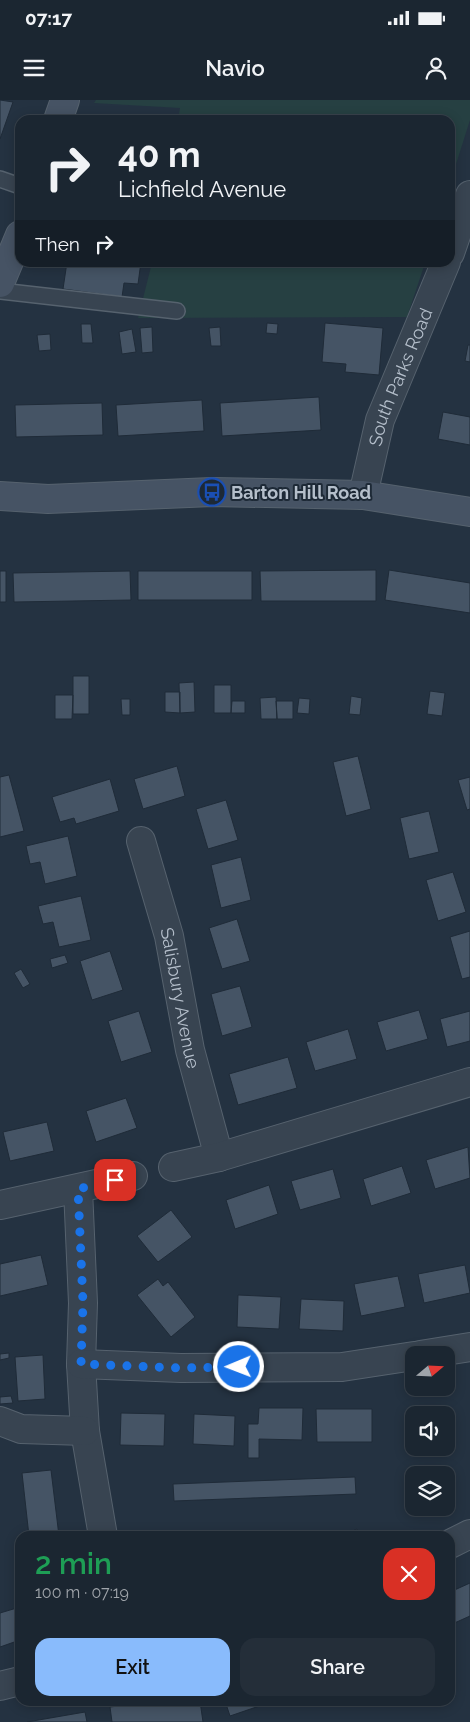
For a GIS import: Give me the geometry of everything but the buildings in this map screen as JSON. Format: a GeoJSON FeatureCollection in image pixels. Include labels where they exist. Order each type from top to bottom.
{"type":"FeatureCollection","features":[{"type":"Feature","properties":{"kind":"street"},"geometry":{"type":"LineString","coordinates":[[60,115],[65,100]]}},
{"type":"Feature","properties":{"kind":"street"},"geometry":{"type":"LineString","coordinates":[[455,238],[470,195]]}},
{"type":"Feature","properties":{"kind":"street"},"geometry":{"type":"LineString","coordinates":[[0,283],[15,248]]}},
{"type":"Feature","properties":{"kind":"street","name":"South Parks Road"},"geometry":{"type":"LineString","coordinates":[[363,495],[380,420],[444,267]]}},
{"type":"Feature","properties":{"kind":"street"},"geometry":{"type":"LineString","coordinates":[[0,496],[48,499],[212,492],[363,495],[470,512]]}},
{"type":"Feature","properties":{"kind":"street","name":"Salisbury Avenue"},"geometry":{"type":"LineString","coordinates":[[142,841],[169,936],[190,1050],[219,1157]]}},
{"type":"Feature","properties":{"kind":"street"},"geometry":{"type":"LineString","coordinates":[[173,1167],[219,1157],[470,1082]]}},
{"type":"Feature","properties":{"kind":"street"},"geometry":{"type":"LineString","coordinates":[[0,1205],[133,1176]]}},
{"type":"Feature","properties":{"kind":"street"},"geometry":{"type":"LineString","coordinates":[[78,1189],[83,1303],[81,1364],[85,1431],[102,1531]]}},
{"type":"Feature","properties":{"kind":"street"},"geometry":{"type":"LineString","coordinates":[[455,1349],[470,1347]]}},
{"type":"Feature","properties":{"kind":"street"},"geometry":{"type":"LineString","coordinates":[[81,1364],[180,1368],[342,1367],[405,1357]]}},
{"type":"Feature","properties":{"kind":"street"},"geometry":{"type":"LineString","coordinates":[[0,1421],[21,1429],[85,1431]]}},
{"type":"Feature","properties":{"kind":"street"},"geometry":{"type":"LineString","coordinates":[[455,1542],[470,1534]]}},
{"type":"Feature","properties":{"kind":"street"},"geometry":{"type":"LineString","coordinates":[[0,1686],[15,1682]]}},
{"type":"Feature","properties":{"kind":"lane"},"geometry":{"type":"LineString","coordinates":[[0,179],[15,184]]}},
{"type":"Feature","properties":{"kind":"lane"},"geometry":{"type":"LineString","coordinates":[[0,291],[177,311]]}},
{"type":"Feature","properties":{"kind":"green space"},"geometry":{"type":"Polygon","coordinates":[[[96,100],[470,100],[470,120],[455,167],[455,115],[179,115],[180,108],[94,103],[96,100]]]}},
{"type":"Feature","properties":{"kind":"green space"},"geometry":{"type":"Polygon","coordinates":[[[151,267],[424,267],[407,317],[138,318],[151,267]]]}},
{"type":"Feature","properties":{"kind":"place","name":"Barton Hill Road"},"geometry":{"type":"Point","coordinates":[212,492]}},
{"type":"Feature","properties":{"kind":"route"},"geometry":{"type":"LineString","coordinates":[[115,1180],[78,1189],[83,1303],[81,1364],[180,1368],[239,1367]]}}]}
